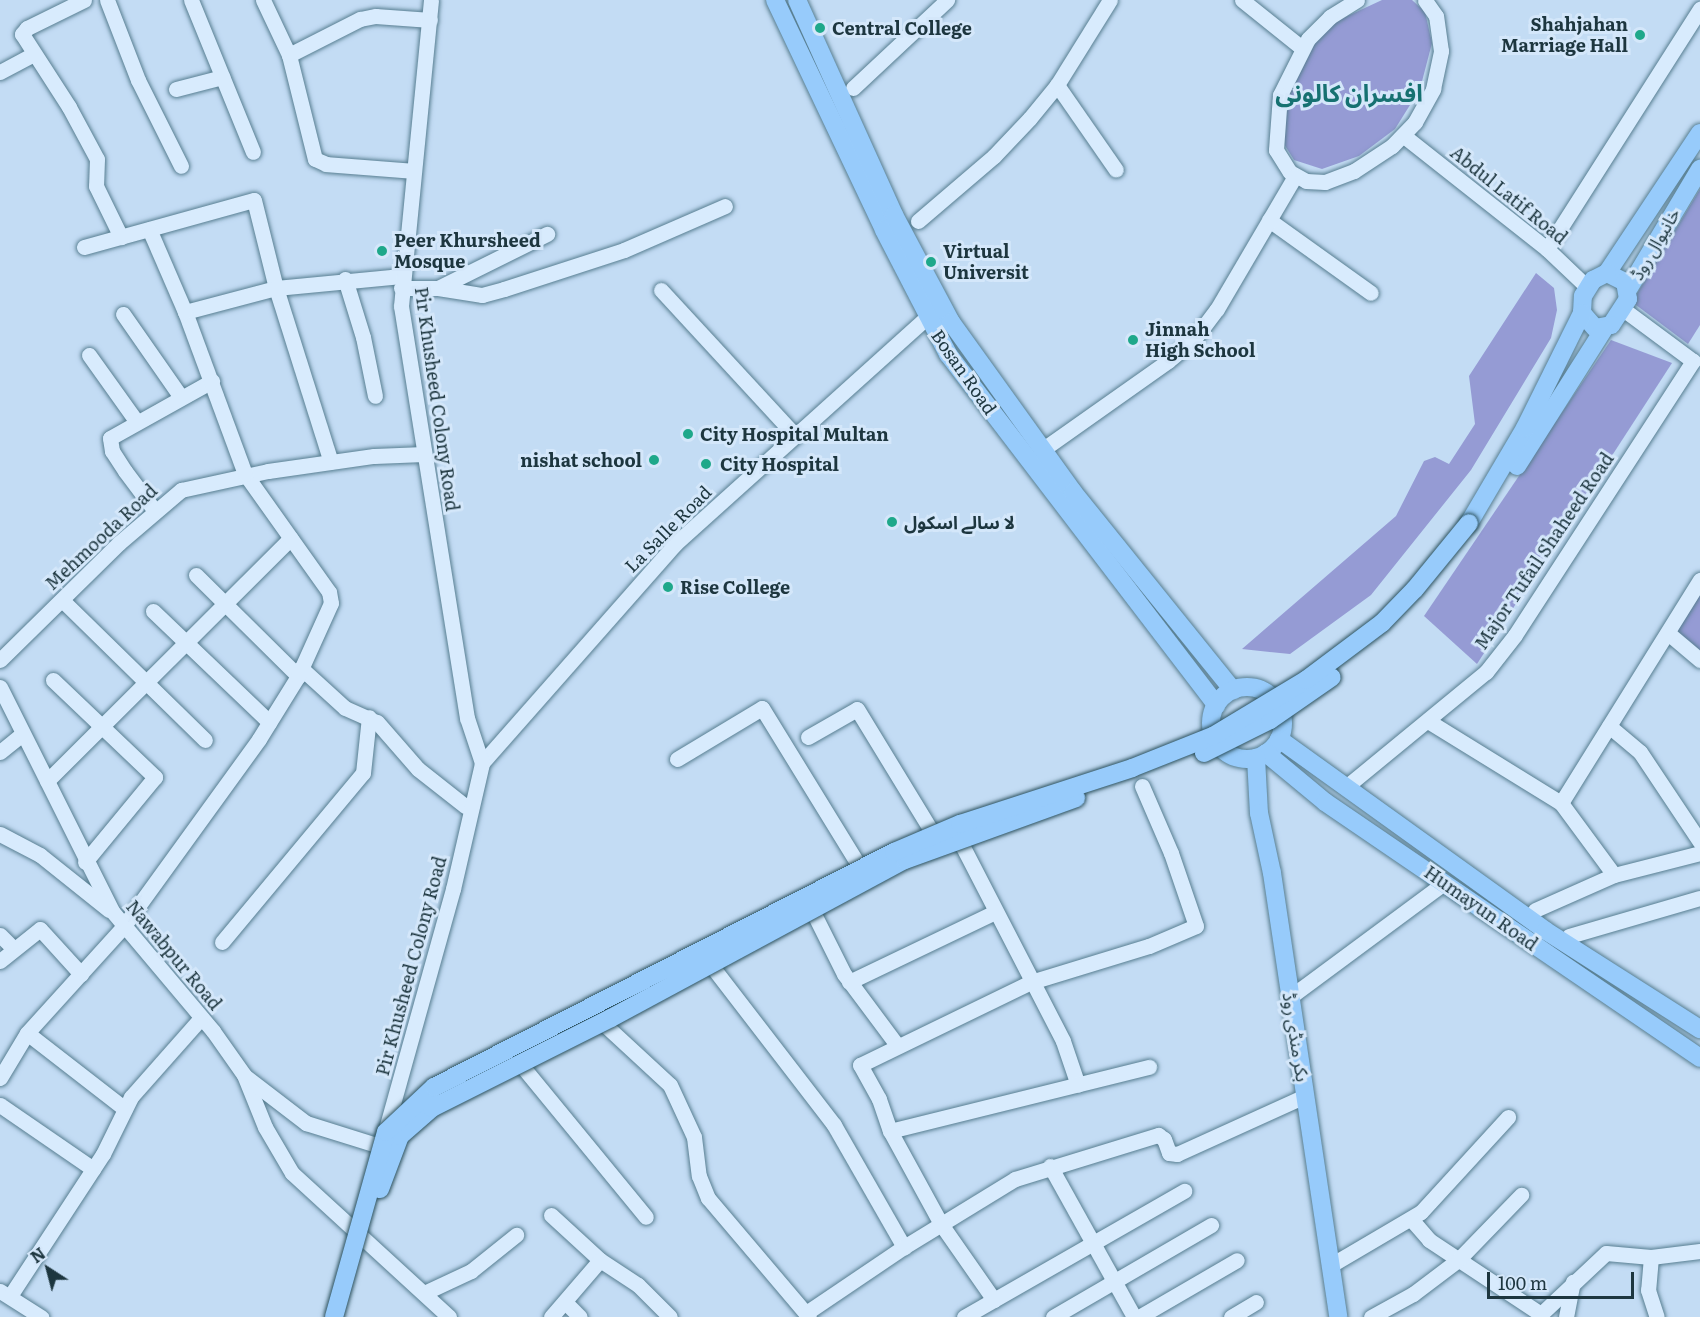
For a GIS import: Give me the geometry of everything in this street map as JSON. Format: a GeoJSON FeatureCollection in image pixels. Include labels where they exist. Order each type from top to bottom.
{"type":"FeatureCollection","features":[{"type":"Feature","properties":{"kind":"main road","name":"Bosan Road"},"geometry":{"type":"LineString","coordinates":[[775,0],[927,317],[948,354],[1216,705]]}},
{"type":"Feature","properties":{"kind":"main road","name":"Bosan Road"},"geometry":{"type":"LineString","coordinates":[[796,0],[894,215],[951,322],[1042,450],[1233,690]]}},
{"type":"Feature","properties":{"kind":"main road"},"geometry":{"type":"LineString","coordinates":[[334,1317],[377,1145],[403,1112],[434,1087],[752,922],[960,824],[1160,758],[1213,736],[1268,705],[1382,623],[1473,525],[1582,314],[1587,287],[1607,273],[1700,133]]}},
{"type":"Feature","properties":{"kind":"main road","name":"خانیوال روڈ"},"geometry":{"type":"LineString","coordinates":[[1629,288],[1700,169]]}},
{"type":"Feature","properties":{"kind":"main road"},"geometry":{"type":"LineString","coordinates":[[1668,180],[1686,191]]}},
{"type":"Feature","properties":{"kind":"main road"},"geometry":{"type":"LineString","coordinates":[[346,1317],[388,1164],[400,1136],[432,1108],[611,1018],[905,861],[1209,751],[1270,720],[1388,630],[1422,597],[1604,329],[1624,310],[1629,288],[1620,276],[1607,273]]}},
{"type":"Feature","properties":{"kind":"main road"},"geometry":{"type":"LineString","coordinates":[[1582,314],[1589,325],[1604,329]]}},
{"type":"Feature","properties":{"kind":"main road"},"geometry":{"type":"LineString","coordinates":[[1258,688],[1276,702],[1283,722],[1279,739],[1261,756],[1237,758],[1221,748],[1211,730],[1216,705],[1233,690],[1258,688]]}},
{"type":"Feature","properties":{"kind":"main road","name":"Humayun Road"},"geometry":{"type":"LineString","coordinates":[[1279,739],[1601,967],[1700,1029]]}},
{"type":"Feature","properties":{"kind":"main road","name":"Humayun Road"},"geometry":{"type":"LineString","coordinates":[[1261,756],[1700,1058]]}},
{"type":"Feature","properties":{"kind":"main road","name":"بکر منڈی روڈ"},"geometry":{"type":"LineString","coordinates":[[1261,756],[1259,813],[1272,873],[1338,1317]]}},
{"type":"Feature","properties":{"kind":"main road"},"geometry":{"type":"LineString","coordinates":[[1347,786],[1535,910],[1569,936],[1601,967]]}},
{"type":"Feature","properties":{"kind":"street"},"geometry":{"type":"LineString","coordinates":[[84,0],[22,31],[33,54],[69,107],[97,159],[96,186],[121,237]]}},
{"type":"Feature","properties":{"kind":"street"},"geometry":{"type":"LineString","coordinates":[[107,0],[138,80],[181,166]]}},
{"type":"Feature","properties":{"kind":"street"},"geometry":{"type":"LineString","coordinates":[[191,0],[253,152]]}},
{"type":"Feature","properties":{"kind":"street"},"geometry":{"type":"LineString","coordinates":[[262,0],[289,56],[315,159],[326,164],[414,171]]}},
{"type":"Feature","properties":{"kind":"street","name":"Pir Khusheed Colony Road"},"geometry":{"type":"LineString","coordinates":[[377,1145],[482,763],[467,718],[424,454],[401,282],[431,0]]}},
{"type":"Feature","properties":{"kind":"street"},"geometry":{"type":"LineString","coordinates":[[853,88],[947,0]]}},
{"type":"Feature","properties":{"kind":"street"},"geometry":{"type":"LineString","coordinates":[[918,221],[994,156],[1057,85],[1110,0]]}},
{"type":"Feature","properties":{"kind":"street"},"geometry":{"type":"LineString","coordinates":[[1242,0],[1302,48]]}},
{"type":"Feature","properties":{"kind":"street"},"geometry":{"type":"LineString","coordinates":[[1357,0],[1330,17],[1302,48],[1280,95],[1275,126],[1276,150],[1295,176],[1318,183],[1338,178],[1380,156],[1404,136],[1430,99],[1439,69],[1439,26],[1425,0]]}},
{"type":"Feature","properties":{"kind":"street"},"geometry":{"type":"LineString","coordinates":[[1547,249],[1700,9]]}},
{"type":"Feature","properties":{"kind":"street"},"geometry":{"type":"LineString","coordinates":[[289,56],[360,19],[376,16],[430,20]]}},
{"type":"Feature","properties":{"kind":"street"},"geometry":{"type":"LineString","coordinates":[[0,72],[33,54]]}},
{"type":"Feature","properties":{"kind":"street"},"geometry":{"type":"LineString","coordinates":[[176,89],[222,77]]}},
{"type":"Feature","properties":{"kind":"street"},"geometry":{"type":"LineString","coordinates":[[1057,85],[1116,170]]}},
{"type":"Feature","properties":{"kind":"street","name":"Abdul Latif Road"},"geometry":{"type":"LineString","coordinates":[[1404,136],[1547,249],[1587,287]]}},
{"type":"Feature","properties":{"kind":"street"},"geometry":{"type":"LineString","coordinates":[[1042,450],[1168,361],[1195,338],[1217,309],[1295,176]]}},
{"type":"Feature","properties":{"kind":"street"},"geometry":{"type":"LineString","coordinates":[[84,247],[254,200],[276,288],[331,462]]}},
{"type":"Feature","properties":{"kind":"street"},"geometry":{"type":"LineString","coordinates":[[185,312],[276,288],[345,279],[401,282],[482,295],[624,250],[725,206]]}},
{"type":"Feature","properties":{"kind":"street"},"geometry":{"type":"LineString","coordinates":[[1269,220],[1371,293]]}},
{"type":"Feature","properties":{"kind":"street"},"geometry":{"type":"LineString","coordinates":[[0,1078],[27,1033],[123,927],[269,722],[300,672],[331,603],[329,592],[245,474],[185,312],[149,230]]}},
{"type":"Feature","properties":{"kind":"street"},"geometry":{"type":"LineString","coordinates":[[438,288],[547,234]]}},
{"type":"Feature","properties":{"kind":"street"},"geometry":{"type":"LineString","coordinates":[[345,279],[363,337],[375,396]]}},
{"type":"Feature","properties":{"kind":"street"},"geometry":{"type":"LineString","coordinates":[[661,290],[795,435]]}},
{"type":"Feature","properties":{"kind":"street"},"geometry":{"type":"LineString","coordinates":[[1624,310],[1698,359]]}},
{"type":"Feature","properties":{"kind":"street"},"geometry":{"type":"LineString","coordinates":[[123,314],[181,397]]}},
{"type":"Feature","properties":{"kind":"street","name":"La Salle Road"},"geometry":{"type":"LineString","coordinates":[[482,763],[675,544],[927,317]]}},
{"type":"Feature","properties":{"kind":"street"},"geometry":{"type":"LineString","coordinates":[[89,355],[135,421]]}},
{"type":"Feature","properties":{"kind":"street","name":"Major Tufail Shaheed Road"},"geometry":{"type":"LineString","coordinates":[[1347,786],[1486,672],[1515,635],[1698,359]]}},
{"type":"Feature","properties":{"kind":"street"},"geometry":{"type":"LineString","coordinates":[[155,511],[109,443],[112,434],[212,381]]}},
{"type":"Feature","properties":{"kind":"street","name":"Mehmooda Road"},"geometry":{"type":"LineString","coordinates":[[0,660],[155,511],[189,487],[245,474],[331,462],[424,454]]}},
{"type":"Feature","properties":{"kind":"street"},"geometry":{"type":"LineString","coordinates":[[47,781],[291,538]]}},
{"type":"Feature","properties":{"kind":"street"},"geometry":{"type":"LineString","coordinates":[[196,575],[300,672],[338,702],[369,717],[418,769],[471,801]]}},
{"type":"Feature","properties":{"kind":"street"},"geometry":{"type":"LineString","coordinates":[[1561,802],[1700,580]]}},
{"type":"Feature","properties":{"kind":"street"},"geometry":{"type":"LineString","coordinates":[[62,600],[205,740]]}},
{"type":"Feature","properties":{"kind":"street"},"geometry":{"type":"LineString","coordinates":[[153,611],[269,722]]}},
{"type":"Feature","properties":{"kind":"street"},"geometry":{"type":"LineString","coordinates":[[1668,633],[1700,660]]}},
{"type":"Feature","properties":{"kind":"street"},"geometry":{"type":"LineString","coordinates":[[53,680],[155,777],[85,862]]}},
{"type":"Feature","properties":{"kind":"street","name":"Nawabpur Road"},"geometry":{"type":"LineString","coordinates":[[0,687],[85,862],[112,911],[201,1018],[244,1075],[265,1126],[292,1173],[351,1224],[449,1317]]}},
{"type":"Feature","properties":{"kind":"street"},"geometry":{"type":"LineString","coordinates":[[677,759],[762,708],[856,861]]}},
{"type":"Feature","properties":{"kind":"street"},"geometry":{"type":"LineString","coordinates":[[808,737],[857,709],[929,827]]}},
{"type":"Feature","properties":{"kind":"street"},"geometry":{"type":"LineString","coordinates":[[222,942],[363,773],[369,717]]}},
{"type":"Feature","properties":{"kind":"street"},"geometry":{"type":"LineString","coordinates":[[1428,721],[1561,802],[1614,875]]}},
{"type":"Feature","properties":{"kind":"street"},"geometry":{"type":"LineString","coordinates":[[1609,726],[1640,752],[1700,842]]}},
{"type":"Feature","properties":{"kind":"street"},"geometry":{"type":"LineString","coordinates":[[0,752],[22,734]]}},
{"type":"Feature","properties":{"kind":"street"},"geometry":{"type":"LineString","coordinates":[[994,1300],[941,1224],[890,1131],[879,1099],[860,1068],[863,1062],[1031,982],[1149,946],[1196,926],[1172,853],[1142,786]]}},
{"type":"Feature","properties":{"kind":"street"},"geometry":{"type":"LineString","coordinates":[[0,834],[40,855],[112,911]]}},
{"type":"Feature","properties":{"kind":"street"},"geometry":{"type":"LineString","coordinates":[[963,847],[1063,1041],[1078,1085]]}},
{"type":"Feature","properties":{"kind":"street"},"geometry":{"type":"LineString","coordinates":[[1535,910],[1614,875],[1700,853]]}},
{"type":"Feature","properties":{"kind":"street"},"geometry":{"type":"LineString","coordinates":[[1290,997],[1444,883]]}},
{"type":"Feature","properties":{"kind":"street"},"geometry":{"type":"LineString","coordinates":[[1569,936],[1700,898]]}},
{"type":"Feature","properties":{"kind":"street"},"geometry":{"type":"LineString","coordinates":[[849,982],[995,912]]}},
{"type":"Feature","properties":{"kind":"street"},"geometry":{"type":"LineString","coordinates":[[815,916],[849,982],[897,1045]]}},
{"type":"Feature","properties":{"kind":"street"},"geometry":{"type":"LineString","coordinates":[[0,960],[40,929],[81,974]]}},
{"type":"Feature","properties":{"kind":"street"},"geometry":{"type":"LineString","coordinates":[[0,935],[13,948]]}},
{"type":"Feature","properties":{"kind":"street"},"geometry":{"type":"LineString","coordinates":[[714,969],[834,1125],[904,1246]]}},
{"type":"Feature","properties":{"kind":"street"},"geometry":{"type":"LineString","coordinates":[[41,1317],[5,1293],[93,1169],[145,1078],[201,1018]]}},
{"type":"Feature","properties":{"kind":"street"},"geometry":{"type":"LineString","coordinates":[[605,1025],[670,1085],[694,1137],[699,1176],[708,1198],[808,1315],[904,1246],[1002,1186],[1050,1166],[1158,1135],[1170,1154],[1177,1154],[1305,1096]]}},
{"type":"Feature","properties":{"kind":"street"},"geometry":{"type":"LineString","coordinates":[[27,1033],[126,1108]]}},
{"type":"Feature","properties":{"kind":"street"},"geometry":{"type":"LineString","coordinates":[[522,1066],[646,1217]]}},
{"type":"Feature","properties":{"kind":"street"},"geometry":{"type":"LineString","coordinates":[[890,1131],[1149,1067]]}},
{"type":"Feature","properties":{"kind":"street"},"geometry":{"type":"LineString","coordinates":[[244,1075],[306,1123],[377,1145]]}},
{"type":"Feature","properties":{"kind":"street"},"geometry":{"type":"LineString","coordinates":[[0,1105],[93,1169]]}},
{"type":"Feature","properties":{"kind":"street"},"geometry":{"type":"LineString","coordinates":[[1331,1265],[1411,1219],[1471,1161],[1508,1117]]}},
{"type":"Feature","properties":{"kind":"street"},"geometry":{"type":"LineString","coordinates":[[1050,1166],[1134,1317]]}},
{"type":"Feature","properties":{"kind":"street"},"geometry":{"type":"LineString","coordinates":[[964,1317],[1184,1191]]}},
{"type":"Feature","properties":{"kind":"street"},"geometry":{"type":"LineString","coordinates":[[1371,1317],[1413,1294],[1458,1260],[1521,1195]]}},
{"type":"Feature","properties":{"kind":"street"},"geometry":{"type":"LineString","coordinates":[[551,1215],[600,1260],[638,1285],[670,1317]]}},
{"type":"Feature","properties":{"kind":"street"},"geometry":{"type":"LineString","coordinates":[[1411,1219],[1429,1240],[1541,1314],[1573,1281],[1606,1253],[1651,1257],[1700,1251]]}},
{"type":"Feature","properties":{"kind":"street"},"geometry":{"type":"LineString","coordinates":[[1053,1317],[1211,1225]]}},
{"type":"Feature","properties":{"kind":"street"},"geometry":{"type":"LineString","coordinates":[[424,1293],[478,1266],[516,1235]]}},
{"type":"Feature","properties":{"kind":"street"},"geometry":{"type":"LineString","coordinates":[[1651,1257],[1648,1290],[1657,1317]]}},
{"type":"Feature","properties":{"kind":"street"},"geometry":{"type":"LineString","coordinates":[[551,1317],[567,1304],[600,1260]]}},
{"type":"Feature","properties":{"kind":"street"},"geometry":{"type":"LineString","coordinates":[[1139,1317],[1238,1260]]}},
{"type":"Feature","properties":{"kind":"street"},"geometry":{"type":"LineString","coordinates":[[1566,1317],[1573,1281]]}},
{"type":"Feature","properties":{"kind":"street"},"geometry":{"type":"LineString","coordinates":[[1231,1317],[1256,1302]]}},
{"type":"Feature","properties":{"kind":"street"},"geometry":{"type":"LineString","coordinates":[[567,1304],[580,1317]]}},
{"type":"Feature","properties":{"kind":"shaded area"},"geometry":{"type":"Polygon","coordinates":[[[1382,0],[1412,0],[1425,12],[1432,43],[1420,89],[1395,129],[1359,156],[1322,169],[1294,160],[1284,144],[1281,116],[1297,65],[1321,33],[1339,20],[1382,0]]]}},
{"type":"Feature","properties":{"kind":"shaded area"},"geometry":{"type":"Polygon","coordinates":[[[1700,189],[1700,325],[1688,344],[1632,302],[1700,189]]]}},
{"type":"Feature","properties":{"kind":"shaded area"},"geometry":{"type":"Polygon","coordinates":[[[1536,273],[1554,288],[1557,310],[1551,338],[1471,470],[1371,595],[1290,654],[1242,649],[1396,516],[1424,461],[1435,457],[1449,464],[1475,424],[1469,376],[1536,273]]]}},
{"type":"Feature","properties":{"kind":"shaded area"},"geometry":{"type":"Polygon","coordinates":[[[1611,340],[1672,363],[1477,664],[1424,616],[1611,340]]]}},
{"type":"Feature","properties":{"kind":"shaded area"},"geometry":{"type":"Polygon","coordinates":[[[1700,584],[1700,656],[1671,632],[1700,584]]]}},
{"type":"Feature","properties":{"kind":"place","name":"Central College"},"geometry":{"type":"Point","coordinates":[820,28]}},
{"type":"Feature","properties":{"kind":"place","name":"Shahjahan Marriage Hall"},"geometry":{"type":"Point","coordinates":[1640,35]}},
{"type":"Feature","properties":{"kind":"place","name":"Peer Khursheed Mosque"},"geometry":{"type":"Point","coordinates":[382,251]}},
{"type":"Feature","properties":{"kind":"place","name":"Virtual Universit"},"geometry":{"type":"Point","coordinates":[931,262]}},
{"type":"Feature","properties":{"kind":"place","name":"Jinnah High School"},"geometry":{"type":"Point","coordinates":[1133,340]}},
{"type":"Feature","properties":{"kind":"place","name":"City Hospital Multan"},"geometry":{"type":"Point","coordinates":[688,434]}},
{"type":"Feature","properties":{"kind":"place","name":"nishat school"},"geometry":{"type":"Point","coordinates":[654,460]}},
{"type":"Feature","properties":{"kind":"place","name":"City Hospital"},"geometry":{"type":"Point","coordinates":[706,464]}},
{"type":"Feature","properties":{"kind":"place","name":"لا سالے اسکول"},"geometry":{"type":"Point","coordinates":[892,522]}},
{"type":"Feature","properties":{"kind":"place","name":"Rise College"},"geometry":{"type":"Point","coordinates":[668,587]}},
{"type":"Feature","properties":{"kind":"district","name":"افسران کالونی"},"geometry":{"type":"Point","coordinates":[1349,92]}}]}
